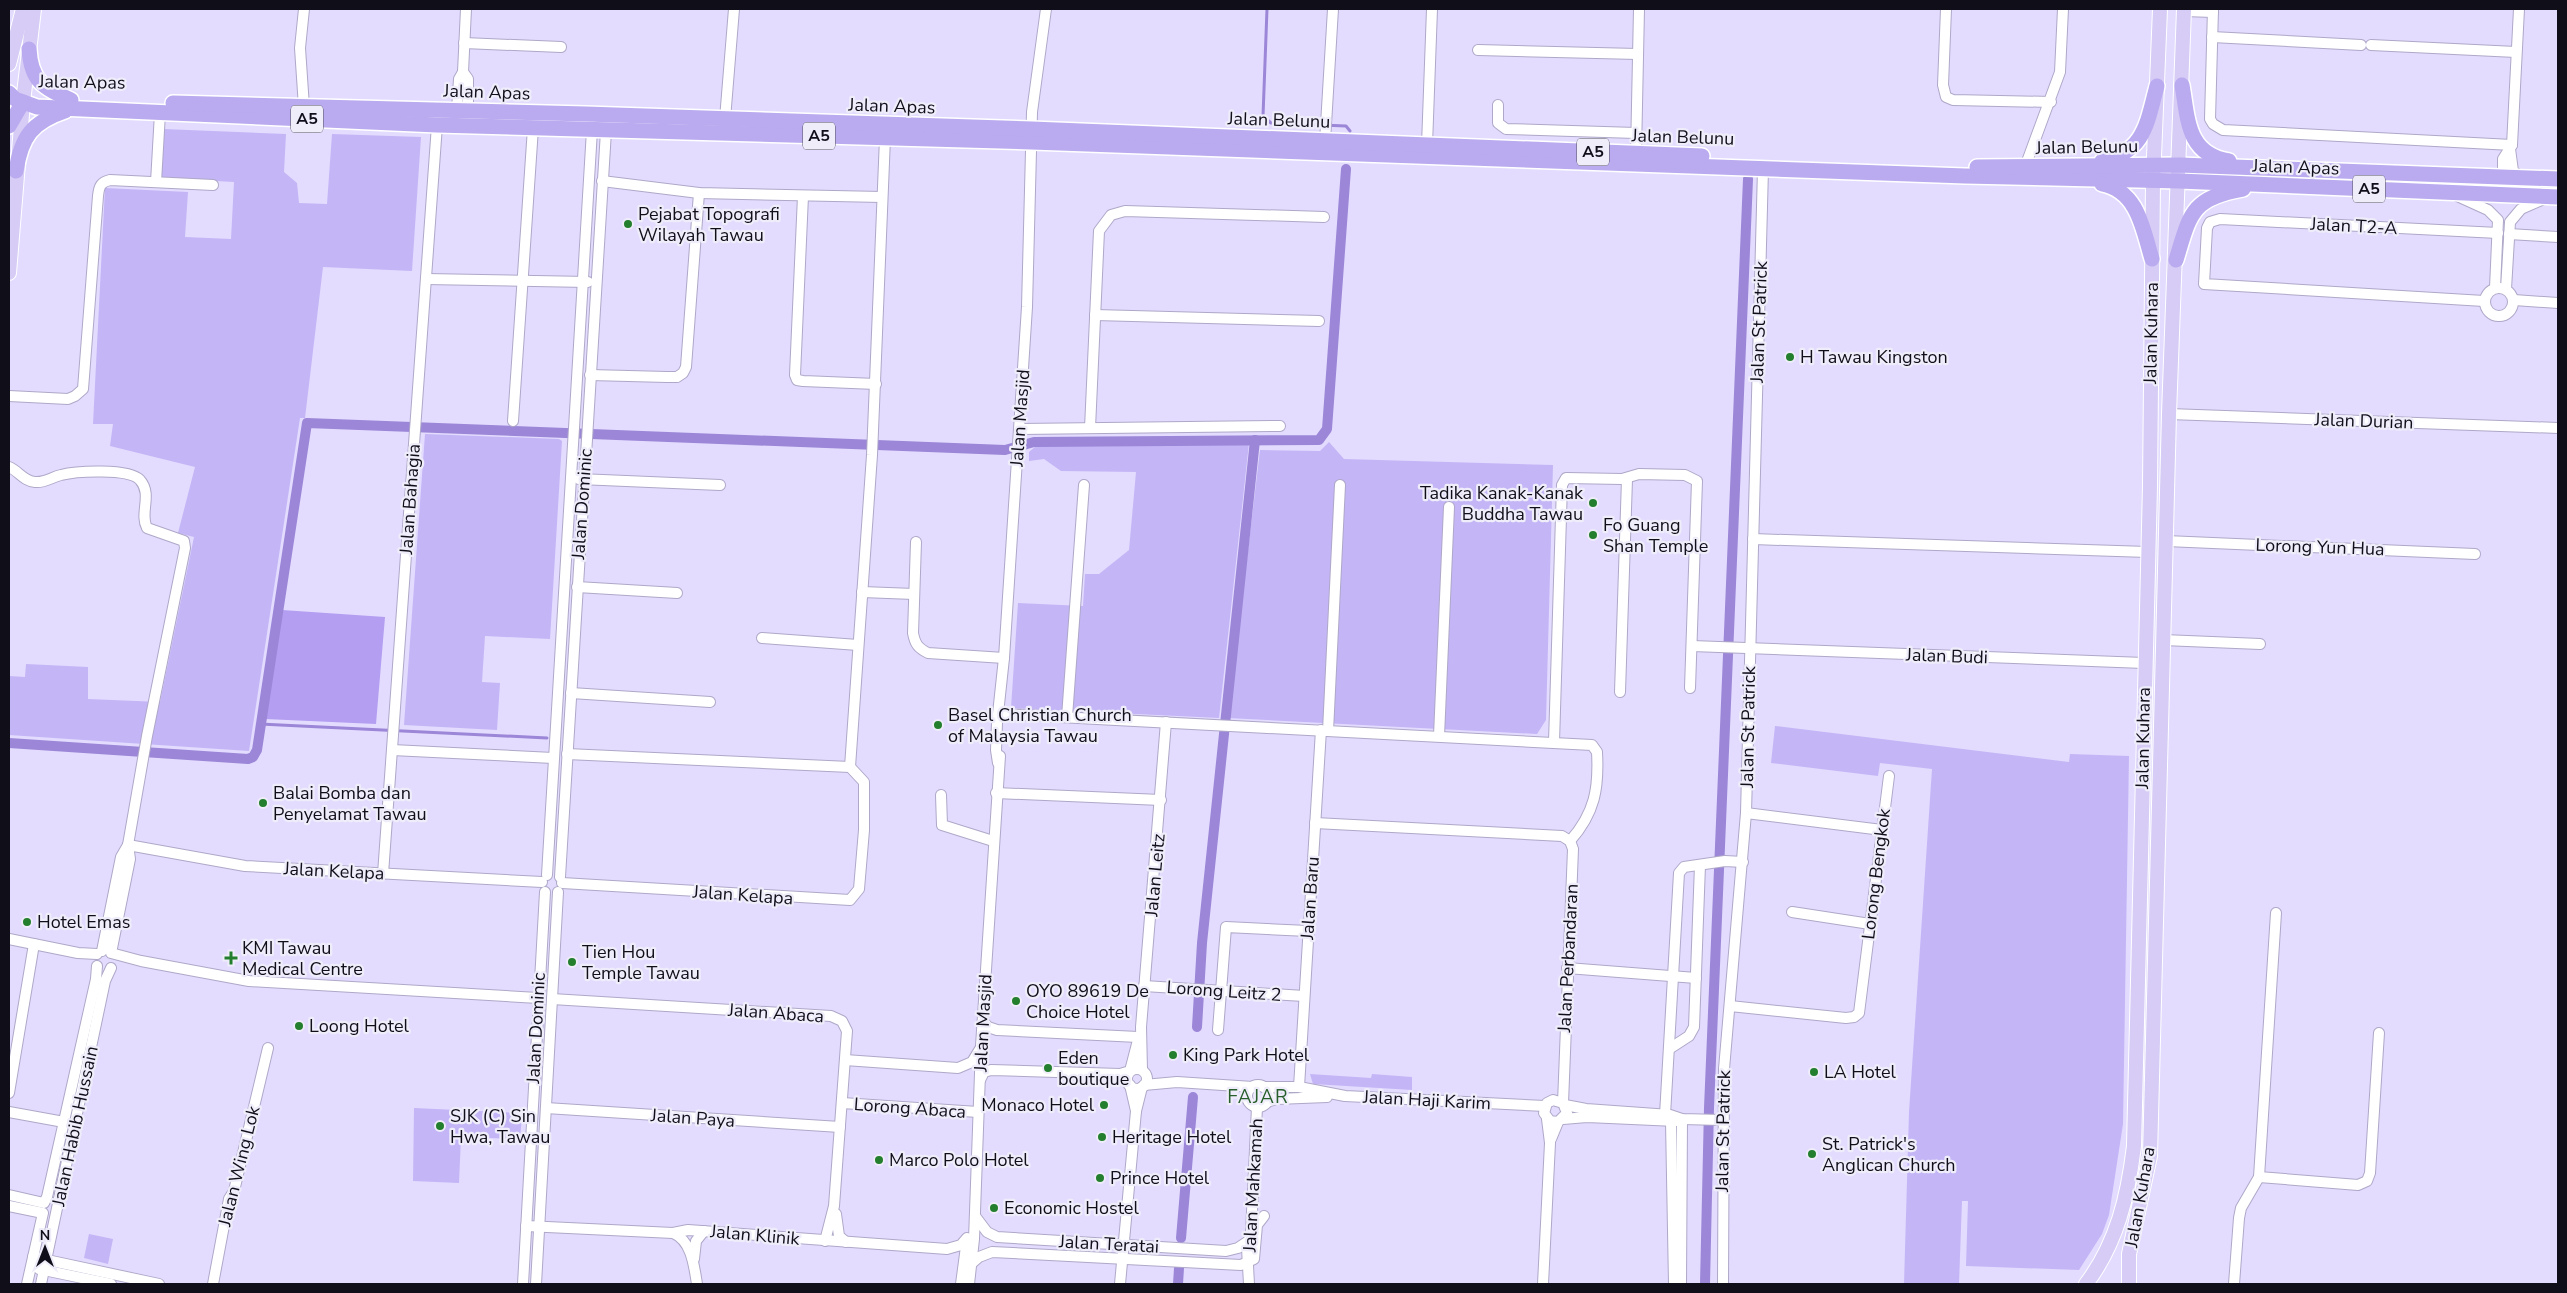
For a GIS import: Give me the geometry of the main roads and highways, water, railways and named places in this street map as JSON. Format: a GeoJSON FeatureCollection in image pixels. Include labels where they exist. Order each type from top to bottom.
{"type":"FeatureCollection","features":[{"type":"Feature","properties":{"kind":"highway"},"geometry":{"type":"LineString","coordinates":[[16,171],[23,141],[34,128],[71,104],[42,86],[33,73],[29,50]]}},
{"type":"Feature","properties":{"kind":"highway"},"geometry":{"type":"LineString","coordinates":[[2182,85],[2192,135],[2207,154],[2217,159],[2272,168]]}},
{"type":"Feature","properties":{"kind":"highway"},"geometry":{"type":"LineString","coordinates":[[2078,173],[2127,153],[2138,142],[2145,129],[2157,86]]}},
{"type":"Feature","properties":{"kind":"highway"},"geometry":{"type":"LineString","coordinates":[[9,93],[15,99],[22,102],[9,126]]}},
{"type":"Feature","properties":{"kind":"highway","name":"Jalan Apas"},"geometry":{"type":"LineString","coordinates":[[22,102],[37,98],[71,104],[160,113],[437,125],[885,138],[1032,136]]}},
{"type":"Feature","properties":{"kind":"highway","name":"Jalan Apas"},"geometry":{"type":"LineString","coordinates":[[71,104],[463,110],[586,114],[1032,136]]}},
{"type":"Feature","properties":{"kind":"highway"},"geometry":{"type":"LineString","coordinates":[[586,114],[597,120],[599,130]]}},
{"type":"Feature","properties":{"kind":"highway","name":"Jalan Belunu"},"geometry":{"type":"LineString","coordinates":[[1032,136],[1326,131],[1427,145],[1967,167],[2025,167],[2153,181]]}},
{"type":"Feature","properties":{"kind":"highway","name":"Jalan Belunu"},"geometry":{"type":"LineString","coordinates":[[1032,136],[1763,169],[2078,173],[2153,165]]}},
{"type":"Feature","properties":{"kind":"highway","name":"Jalan Apas"},"geometry":{"type":"LineString","coordinates":[[2153,165],[2558,179]]}},
{"type":"Feature","properties":{"kind":"highway"},"geometry":{"type":"LineString","coordinates":[[2078,173],[2124,193],[2134,206],[2141,220],[2152,258]]}},
{"type":"Feature","properties":{"kind":"highway"},"geometry":{"type":"LineString","coordinates":[[2503,177],[2512,188],[2555,195]]}},
{"type":"Feature","properties":{"kind":"highway","name":"Jalan Apas"},"geometry":{"type":"LineString","coordinates":[[2153,181],[2555,195]]}},
{"type":"Feature","properties":{"kind":"highway"},"geometry":{"type":"LineString","coordinates":[[2176,260],[2189,219],[2206,200],[2228,192],[2272,185]]}},
{"type":"Feature","properties":{"kind":"main road"},"geometry":{"type":"LineString","coordinates":[[9,64],[23,9]]}},
{"type":"Feature","properties":{"kind":"main road"},"geometry":{"type":"LineString","coordinates":[[9,273],[22,102],[34,9]]}},
{"type":"Feature","properties":{"kind":"main road"},"geometry":{"type":"LineString","coordinates":[[2153,165],[2160,9]]}},
{"type":"Feature","properties":{"kind":"main road"},"geometry":{"type":"LineString","coordinates":[[2180,165],[2184,10]]}},
{"type":"Feature","properties":{"kind":"main road","name":"Jalan Kuhara"},"geometry":{"type":"LineString","coordinates":[[2086,1284],[2110,1245],[2123,1209],[2131,1174],[2134,1146],[2148,552],[2153,165]]}},
{"type":"Feature","properties":{"kind":"main road","name":"Jalan Kuhara"},"geometry":{"type":"LineString","coordinates":[[2129,1284],[2129,1254],[2150,1156],[2162,640],[2169,414],[2180,165]]}},
{"type":"Feature","properties":{"kind":"main road"},"geometry":{"type":"LineString","coordinates":[[2140,915],[2148,874],[2158,865]]}},
{"type":"Feature","properties":{"kind":"waterway"},"geometry":{"type":"LineString","coordinates":[[1267,9],[1263,116],[1271,123],[1346,126],[1350,131]]}},
{"type":"Feature","properties":{"kind":"waterway"},"geometry":{"type":"LineString","coordinates":[[9,743],[248,759],[253,757],[257,750],[307,423],[1005,450],[1034,442],[1319,440],[1327,429],[1346,169]]}},
{"type":"Feature","properties":{"kind":"waterway"},"geometry":{"type":"LineString","coordinates":[[1705,1284],[1709,1108],[1748,179]]}},
{"type":"Feature","properties":{"kind":"waterway"},"geometry":{"type":"LineString","coordinates":[[1197,1027],[1202,943],[1255,440]]}},
{"type":"Feature","properties":{"kind":"waterway"},"geometry":{"type":"LineString","coordinates":[[260,724],[547,738]]}},
{"type":"Feature","properties":{"kind":"waterway"},"geometry":{"type":"LineString","coordinates":[[1181,1238],[1193,1097]]}},
{"type":"Feature","properties":{"kind":"waterway"},"geometry":{"type":"LineString","coordinates":[[1178,1284],[1179,1268]]}},
{"type":"Feature","properties":{"kind":"place","name":"Pejabat Topografi Wilayah Tawau"},"geometry":{"type":"Point","coordinates":[628,224]}},
{"type":"Feature","properties":{"kind":"place","name":"H Tawau Kingston"},"geometry":{"type":"Point","coordinates":[1790,357]}},
{"type":"Feature","properties":{"kind":"place","name":"Tadika Kanak-Kanak Buddha Tawau"},"geometry":{"type":"Point","coordinates":[1593,503]}},
{"type":"Feature","properties":{"kind":"place","name":"Fo Guang Shan Temple"},"geometry":{"type":"Point","coordinates":[1593,535]}},
{"type":"Feature","properties":{"kind":"place","name":"Basel Christian Church of Malaysia Tawau"},"geometry":{"type":"Point","coordinates":[938,725]}},
{"type":"Feature","properties":{"kind":"place","name":"Balai Bomba dan Penyelamat Tawau"},"geometry":{"type":"Point","coordinates":[263,803]}},
{"type":"Feature","properties":{"kind":"place","name":"Hotel Emas"},"geometry":{"type":"Point","coordinates":[27,922]}},
{"type":"Feature","properties":{"kind":"place","name":"KMI Tawau Medical Centre"},"geometry":{"type":"Point","coordinates":[231,958]}},
{"type":"Feature","properties":{"kind":"place","name":"Tien Hou Temple Tawau"},"geometry":{"type":"Point","coordinates":[572,962]}},
{"type":"Feature","properties":{"kind":"place","name":"OYO 89619 De Choice Hotel"},"geometry":{"type":"Point","coordinates":[1016,1001]}},
{"type":"Feature","properties":{"kind":"place","name":"Loong Hotel"},"geometry":{"type":"Point","coordinates":[299,1026]}},
{"type":"Feature","properties":{"kind":"place","name":"King Park Hotel"},"geometry":{"type":"Point","coordinates":[1173,1055]}},
{"type":"Feature","properties":{"kind":"place","name":"Eden boutique"},"geometry":{"type":"Point","coordinates":[1048,1068]}},
{"type":"Feature","properties":{"kind":"place","name":"LA Hotel"},"geometry":{"type":"Point","coordinates":[1814,1072]}},
{"type":"Feature","properties":{"kind":"place","name":"Monaco Hotel"},"geometry":{"type":"Point","coordinates":[1104,1105]}},
{"type":"Feature","properties":{"kind":"place","name":"SJK (C) Sin Hwa, Tawau"},"geometry":{"type":"Point","coordinates":[440,1126]}},
{"type":"Feature","properties":{"kind":"place","name":"Heritage Hotel"},"geometry":{"type":"Point","coordinates":[1102,1137]}},
{"type":"Feature","properties":{"kind":"place","name":"St. Patrick's Anglican Church"},"geometry":{"type":"Point","coordinates":[1812,1154]}},
{"type":"Feature","properties":{"kind":"place","name":"Marco Polo Hotel"},"geometry":{"type":"Point","coordinates":[879,1160]}},
{"type":"Feature","properties":{"kind":"place","name":"Prince Hotel"},"geometry":{"type":"Point","coordinates":[1100,1178]}},
{"type":"Feature","properties":{"kind":"place","name":"Economic Hostel"},"geometry":{"type":"Point","coordinates":[994,1208]}},
{"type":"Feature","properties":{"kind":"district","name":"FAJAR"},"geometry":{"type":"Point","coordinates":[1258,1097]}}]}
